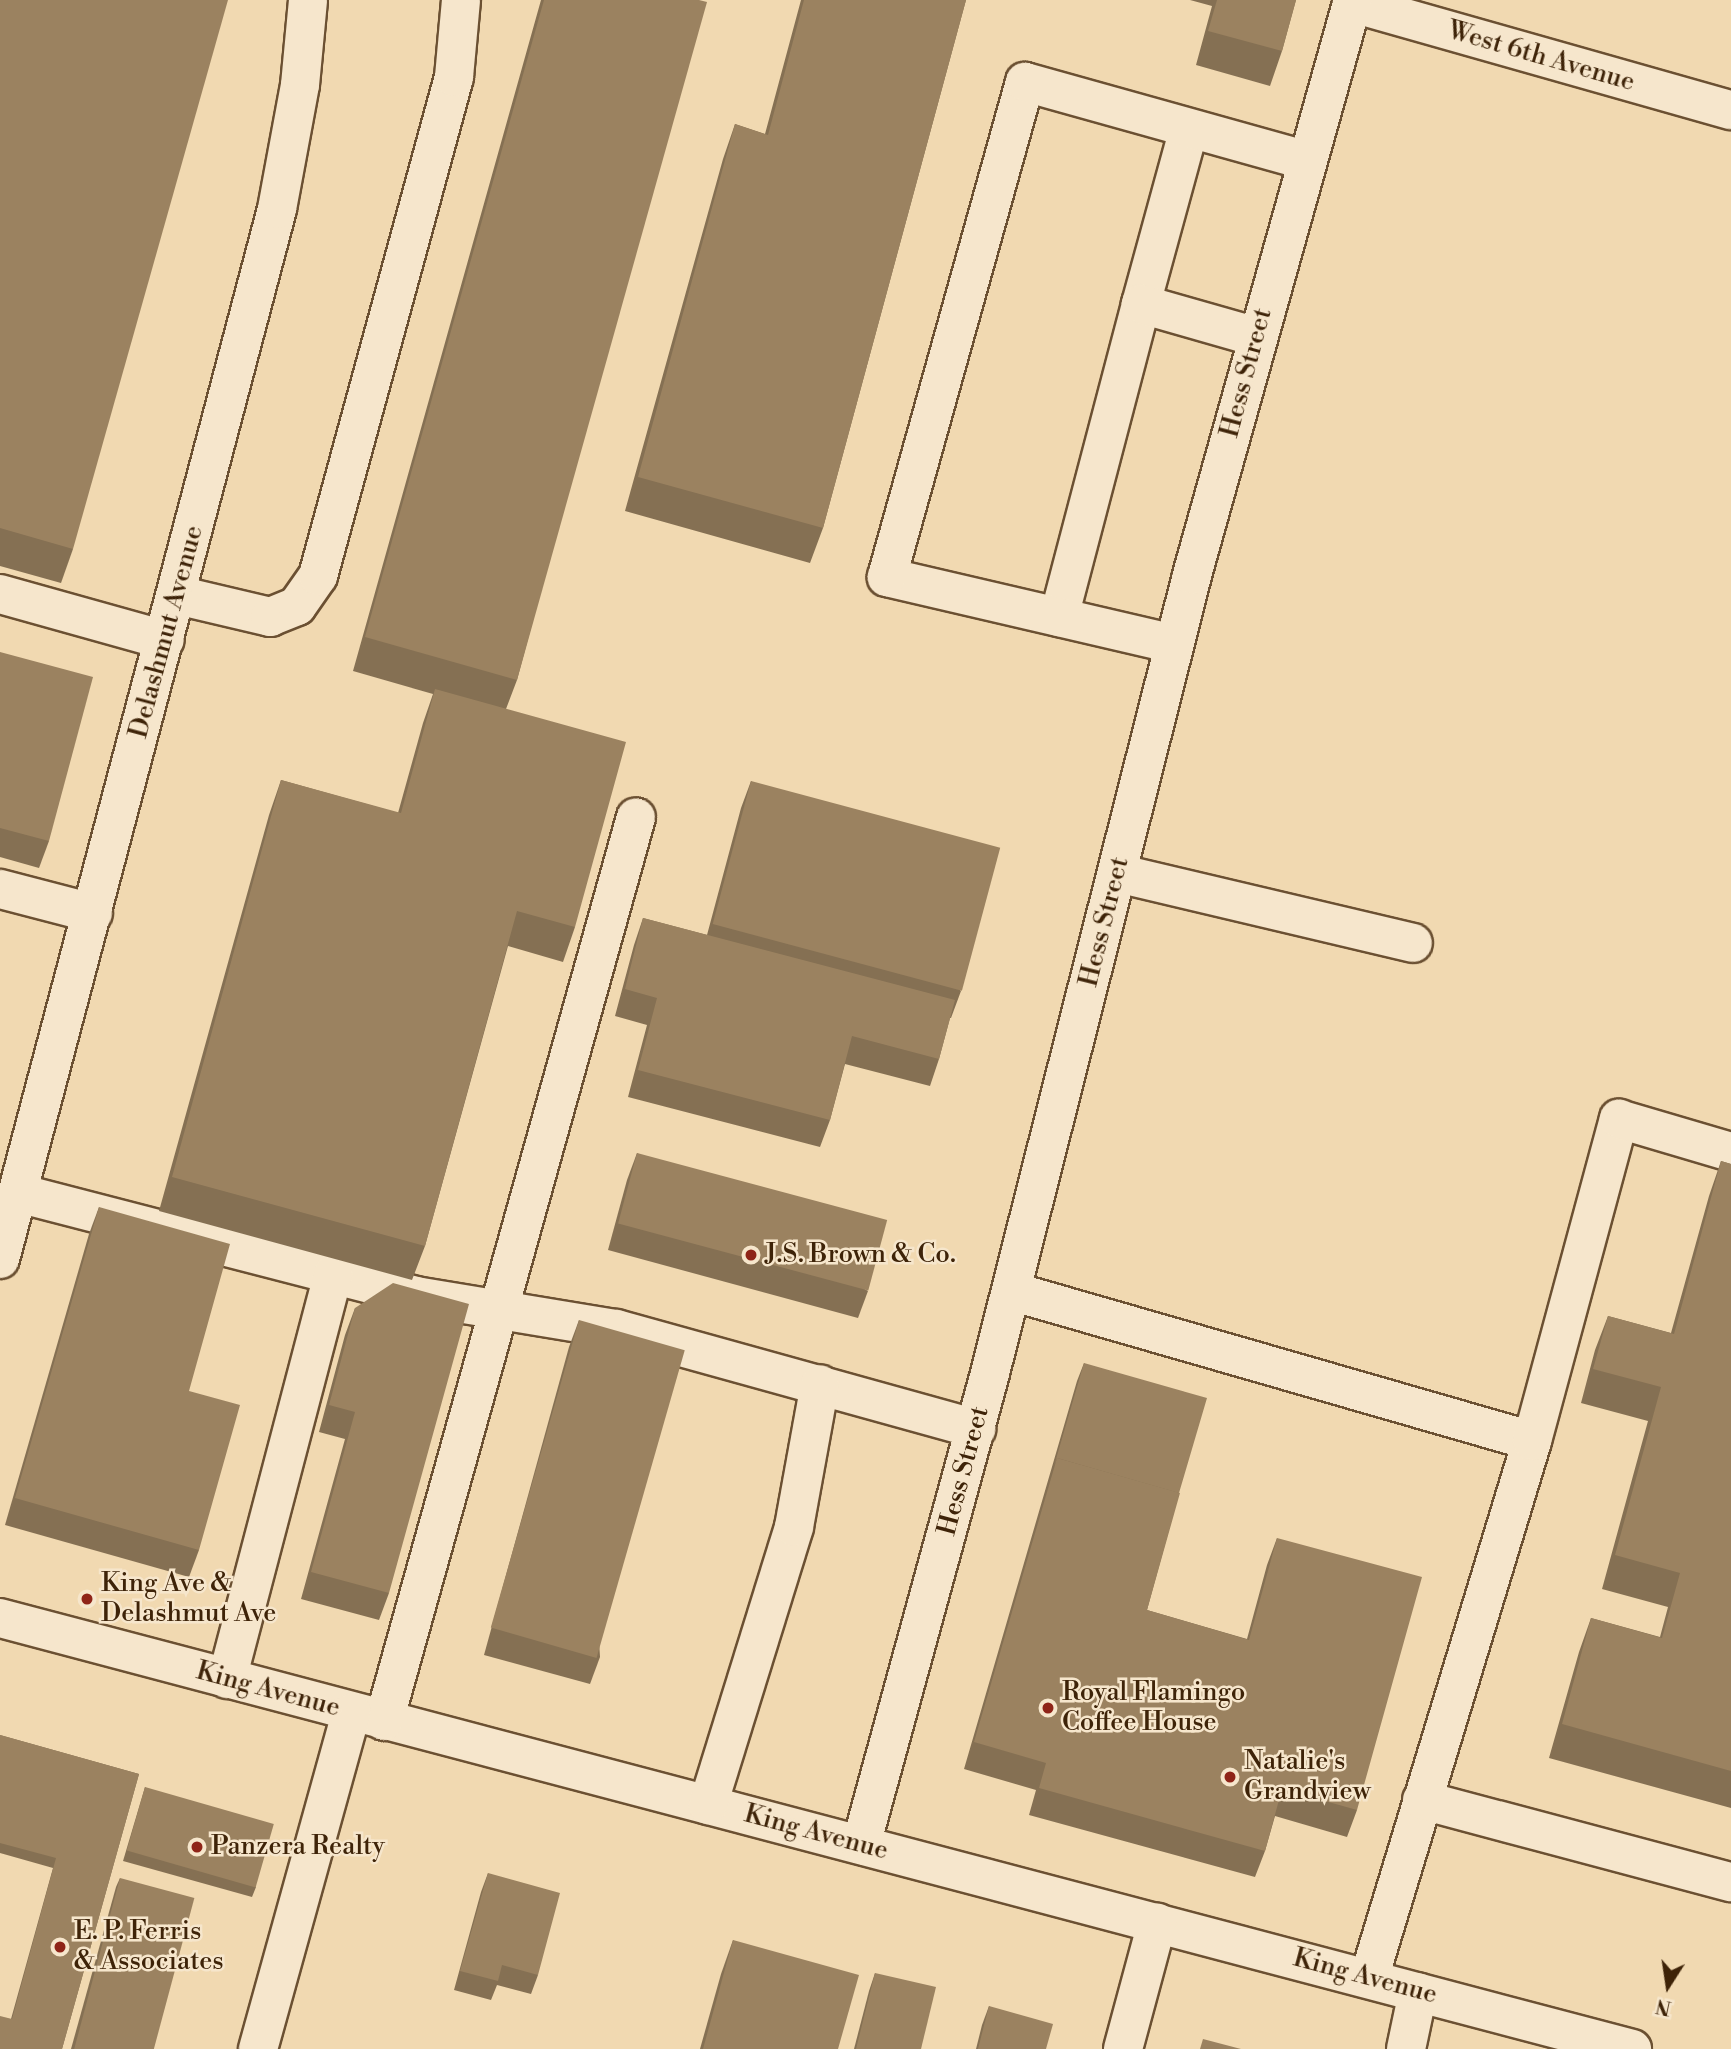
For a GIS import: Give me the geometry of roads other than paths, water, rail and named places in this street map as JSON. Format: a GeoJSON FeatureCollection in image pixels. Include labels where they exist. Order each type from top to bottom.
{"type":"FeatureCollection","features":[{"type":"Feature","properties":{"kind":"street","name":"Delashmut Avenue"},"geometry":{"type":"LineString","coordinates":[[0,1259],[166,640],[277,209],[300,85],[308,0]]}},
{"type":"Feature","properties":{"kind":"street"},"geometry":{"type":"LineString","coordinates":[[177,595],[270,617],[298,606],[318,576],[454,77],[461,0]]}},
{"type":"Feature","properties":{"kind":"street","name":"West 6th Avenue"},"geometry":{"type":"LineString","coordinates":[[1352,2],[1731,110]]}},
{"type":"Feature","properties":{"kind":"street","name":"Hess Street"},"geometry":{"type":"LineString","coordinates":[[861,1845],[1012,1292],[1174,644],[1352,2]]}},
{"type":"Feature","properties":{"kind":"street"},"geometry":{"type":"LineString","coordinates":[[1174,644],[887,577],[1025,82],[1307,161]]}},
{"type":"Feature","properties":{"kind":"street"},"geometry":{"type":"LineString","coordinates":[[1059,617],[1189,128]]}},
{"type":"Feature","properties":{"kind":"street"},"geometry":{"type":"LineString","coordinates":[[1142,304],[1257,337]]}},
{"type":"Feature","properties":{"kind":"street"},"geometry":{"type":"LineString","coordinates":[[0,594],[166,640]]}},
{"type":"Feature","properties":{"kind":"street"},"geometry":{"type":"LineString","coordinates":[[258,2049],[368,1717],[497,1309],[636,817]]}},
{"type":"Feature","properties":{"kind":"street"},"geometry":{"type":"LineString","coordinates":[[1117,873],[1413,943]]}},
{"type":"Feature","properties":{"kind":"street"},"geometry":{"type":"LineString","coordinates":[[0,889],[93,913]]}},
{"type":"Feature","properties":{"kind":"street"},"geometry":{"type":"LineString","coordinates":[[1369,1978],[1532,1440],[1619,1119],[1731,1152]]}},
{"type":"Feature","properties":{"kind":"street"},"geometry":{"type":"LineString","coordinates":[[18,1193],[416,1296],[616,1329],[976,1429]]}},
{"type":"Feature","properties":{"kind":"street"},"geometry":{"type":"LineString","coordinates":[[227,1679],[333,1274]]}},
{"type":"Feature","properties":{"kind":"street"},"geometry":{"type":"LineString","coordinates":[[1012,1292],[1532,1440]]}},
{"type":"Feature","properties":{"kind":"street"},"geometry":{"type":"LineString","coordinates":[[708,1805],[794,1527],[820,1384]]}},
{"type":"Feature","properties":{"kind":"street","name":"King Avenue"},"geometry":{"type":"LineString","coordinates":[[0,1618],[1633,2049]]}},
{"type":"Feature","properties":{"kind":"street"},"geometry":{"type":"LineString","coordinates":[[1422,1800],[1731,1882]]}},
{"type":"Feature","properties":{"kind":"street"},"geometry":{"type":"LineString","coordinates":[[1123,2049],[1157,1923]]}},
{"type":"Feature","properties":{"kind":"street"},"geometry":{"type":"LineString","coordinates":[[1406,2049],[1418,1992]]}},
{"type":"Feature","properties":{"kind":"place","name":"J.S. Brown & Co."},"geometry":{"type":"Point","coordinates":[751,1255]}},
{"type":"Feature","properties":{"kind":"place","name":"King Ave & Delashmut Ave"},"geometry":{"type":"Point","coordinates":[87,1599]}},
{"type":"Feature","properties":{"kind":"place","name":"Royal Flamingo Coffee House"},"geometry":{"type":"Point","coordinates":[1048,1708]}},
{"type":"Feature","properties":{"kind":"place","name":"Natalie's Grandview"},"geometry":{"type":"Point","coordinates":[1230,1777]}},
{"type":"Feature","properties":{"kind":"place","name":"Panzera Realty"},"geometry":{"type":"Point","coordinates":[197,1847]}},
{"type":"Feature","properties":{"kind":"place","name":"E. P. Ferris & Associates"},"geometry":{"type":"Point","coordinates":[60,1947]}}]}
